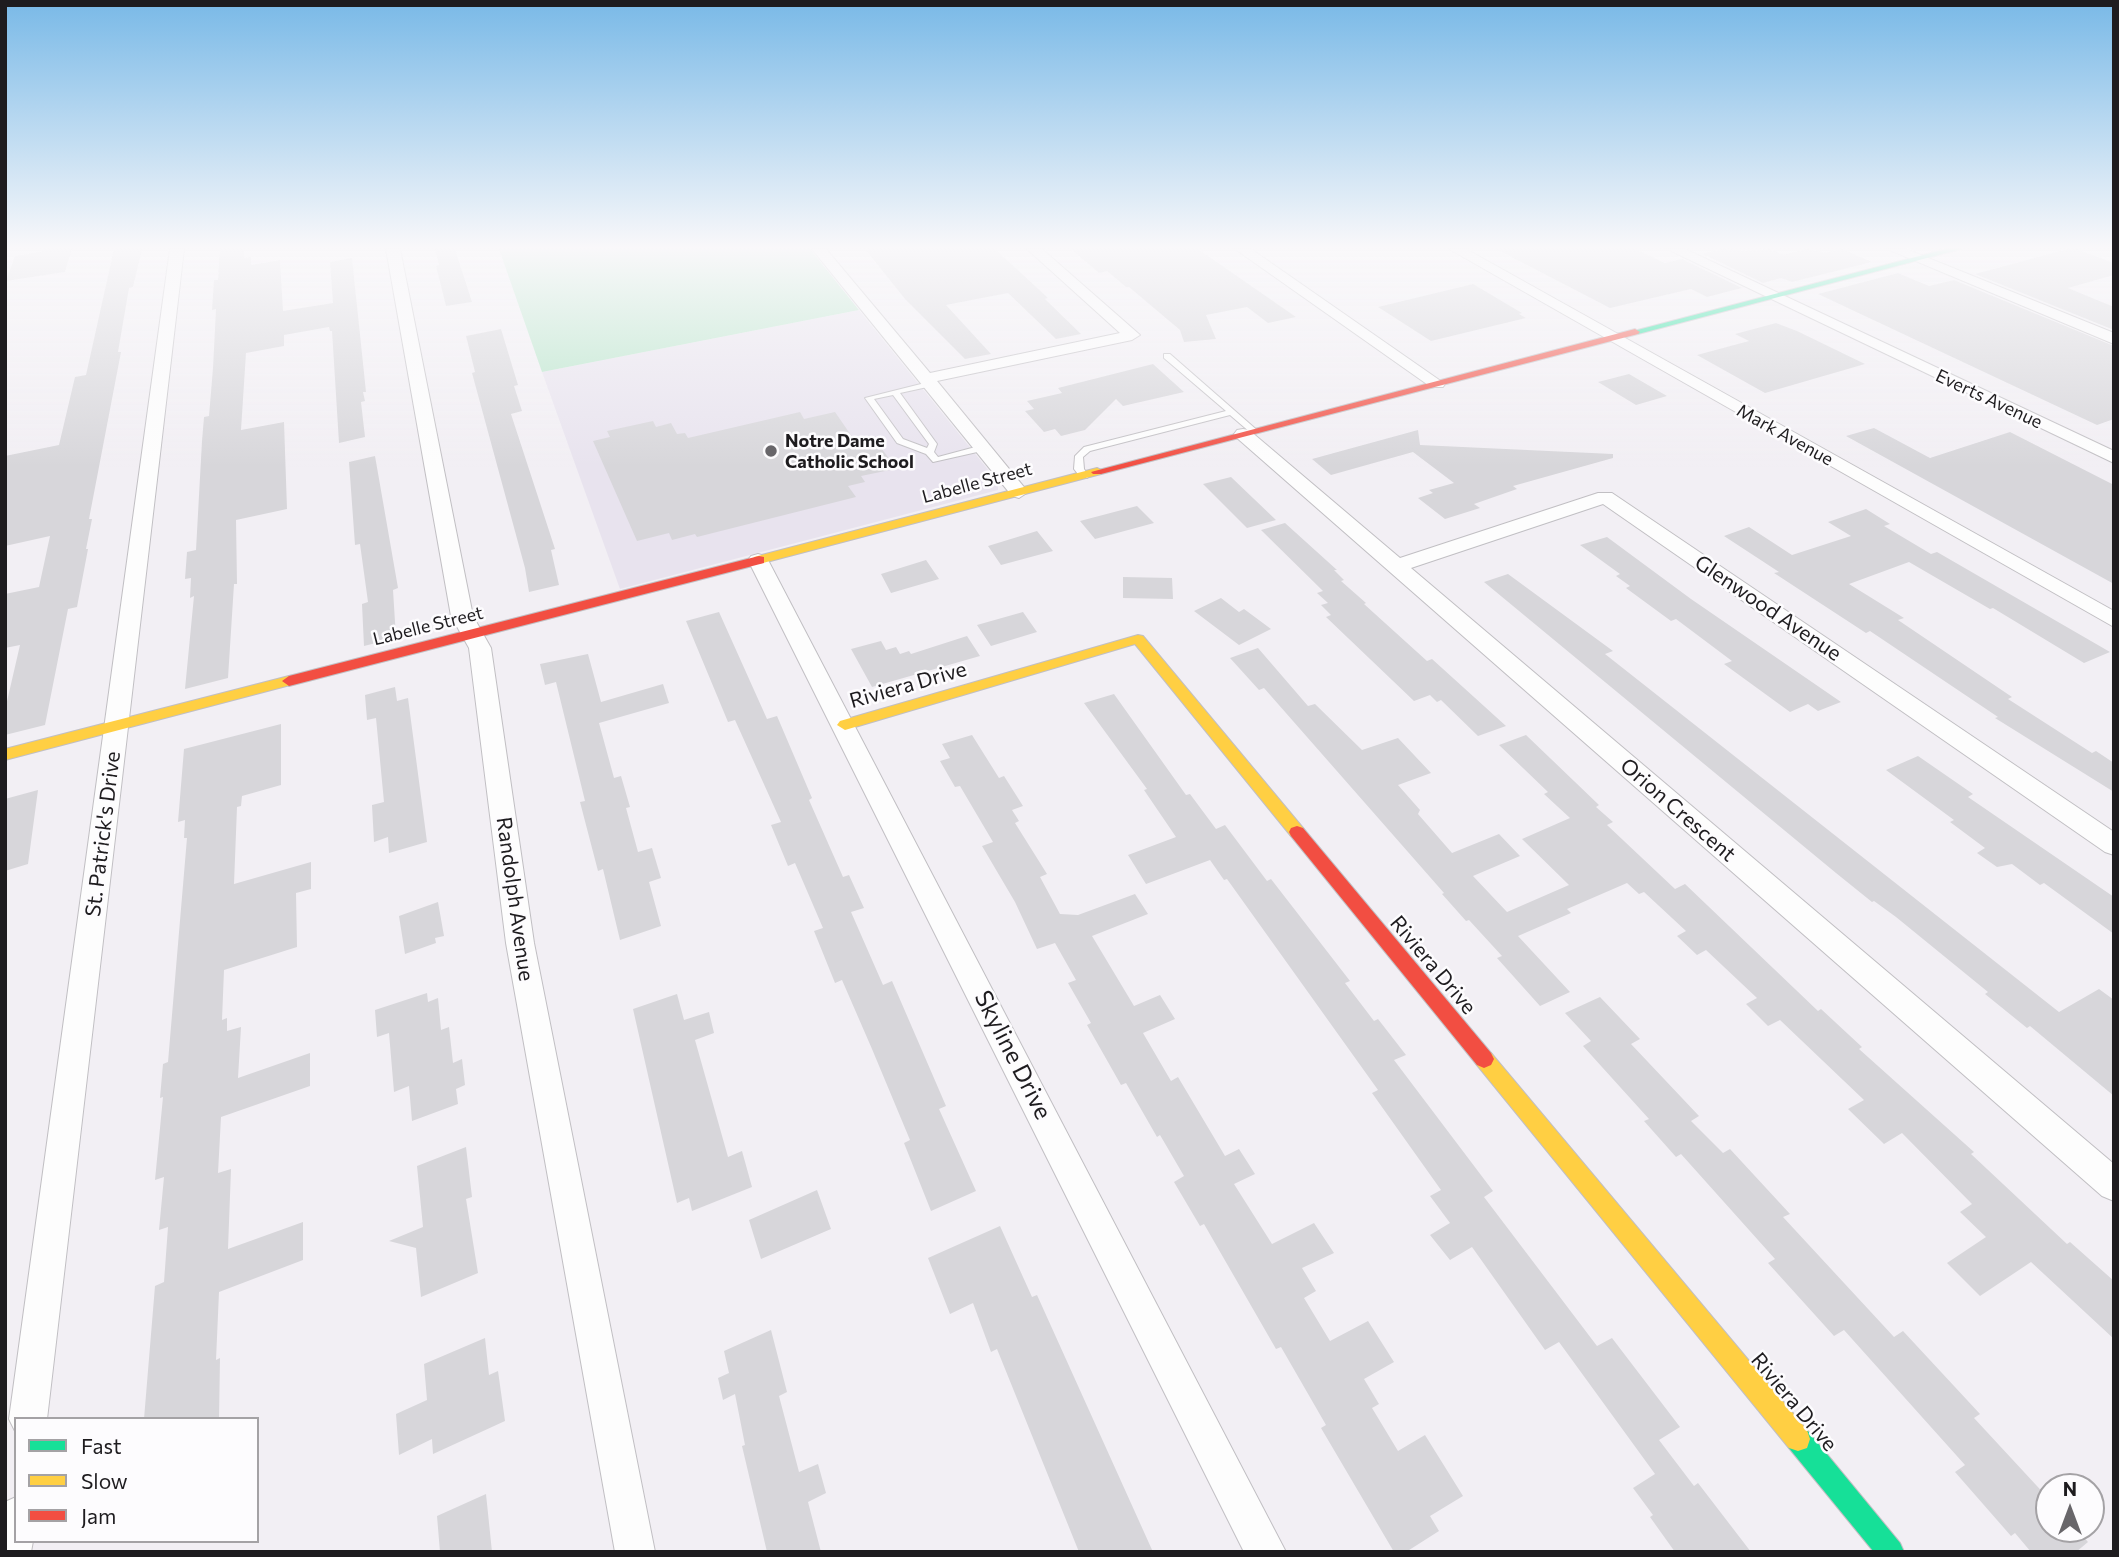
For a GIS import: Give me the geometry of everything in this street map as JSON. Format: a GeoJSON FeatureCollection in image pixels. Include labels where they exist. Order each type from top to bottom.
{"type":"FeatureCollection","features":[{"type":"Feature","properties":{"kind":"street","name":"St. Patrick's Drive"},"geometry":{"type":"LineString","coordinates":[[28,1417],[168,322]]}},
{"type":"Feature","properties":{"kind":"street","name":"Randolph Avenue"},"geometry":{"type":"LineString","coordinates":[[407,322],[462,616],[480,648],[520,943],[635,1552]]}},
{"type":"Feature","properties":{"kind":"street"},"geometry":{"type":"LineString","coordinates":[[878,322],[1019,492]]}},
{"type":"Feature","properties":{"kind":"street"},"geometry":{"type":"LineString","coordinates":[[927,382],[1132,335],[1117,322]]}},
{"type":"Feature","properties":{"kind":"street"},"geometry":{"type":"LineString","coordinates":[[1347,322],[1437,384]]}},
{"type":"Feature","properties":{"kind":"street","name":"Mark Avenue"},"geometry":{"type":"LineString","coordinates":[[1585,322],[2114,620]]}},
{"type":"Feature","properties":{"kind":"street","name":"Labelle Street"},"geometry":{"type":"LineString","coordinates":[[5,755],[1084,476],[1242,426],[1437,384],[1678,322]]}},
{"type":"Feature","properties":{"kind":"street","name":"Everts Avenue"},"geometry":{"type":"LineString","coordinates":[[1826,322],[2114,458]]}},
{"type":"Feature","properties":{"kind":"street"},"geometry":{"type":"LineString","coordinates":[[2070,322],[2114,340]]}},
{"type":"Feature","properties":{"kind":"street","name":"Orion Crescent"},"geometry":{"type":"LineString","coordinates":[[1242,426],[1396,566],[2114,1185]]}},
{"type":"Feature","properties":{"kind":"street","name":"Glenwood Avenue"},"geometry":{"type":"LineString","coordinates":[[1396,566],[1605,497],[2114,845]]}},
{"type":"Feature","properties":{"kind":"street","name":"Skyline Drive"},"geometry":{"type":"LineString","coordinates":[[758,560],[845,725],[1266,1552]]}},
{"type":"Feature","properties":{"kind":"street","name":"Riviera Drive"},"geometry":{"type":"LineString","coordinates":[[845,725],[1138,639],[1891,1552]]}},
{"type":"Feature","properties":{"kind":"street"},"geometry":{"type":"LineString","coordinates":[[11,1552],[14,1531]]}},
{"type":"Feature","properties":{"kind":"lane"},"geometry":{"type":"LineString","coordinates":[[1167,356],[1242,426]]}},
{"type":"Feature","properties":{"kind":"lane"},"geometry":{"type":"LineString","coordinates":[[927,382],[869,398],[901,441],[929,452],[936,460],[982,448]]}},
{"type":"Feature","properties":{"kind":"lane"},"geometry":{"type":"LineString","coordinates":[[895,392],[933,444],[929,452]]}},
{"type":"Feature","properties":{"kind":"lane"},"geometry":{"type":"LineString","coordinates":[[1084,476],[1079,469],[1079,456],[1087,449],[1242,426]]}},
{"type":"Feature","properties":{"kind":"shaded area","name":"Notre Dame Catholic School"},"geometry":{"type":"Polygon","coordinates":[[[799,322],[868,322],[998,482],[998,490],[620,589],[542,372],[799,322]]]}},
{"type":"Feature","properties":{"kind":"green space"},"geometry":{"type":"Polygon","coordinates":[[[524,322],[799,322],[542,372],[524,322]]]}},
{"type":"Feature","properties":{"kind":"building"},"geometry":{"type":"Polygon","coordinates":[[[98,322],[123,322],[118,352],[121,352],[89,519],[92,519],[88,549],[77,607],[68,609],[45,725],[5,735],[5,710],[20,645],[5,648],[5,594],[39,587],[50,536],[5,546],[5,456],[59,445],[75,377],[86,375],[98,322]]]}},
{"type":"Feature","properties":{"kind":"building"},"geometry":{"type":"Polygon","coordinates":[[[215,322],[359,322],[366,392],[363,392],[365,401],[361,402],[365,437],[339,443],[332,331],[329,327],[284,335],[284,346],[246,353],[241,430],[284,422],[287,509],[236,520],[237,584],[234,584],[228,678],[185,689],[194,596],[190,598],[191,578],[185,579],[187,552],[196,550],[204,417],[209,416],[215,322]]]}},
{"type":"Feature","properties":{"kind":"building"},"geometry":{"type":"Polygon","coordinates":[[[928,322],[961,322],[991,354],[965,359],[928,322]]]}},
{"type":"Feature","properties":{"kind":"building"},"geometry":{"type":"Polygon","coordinates":[[[1038,322],[1068,322],[1081,334],[1056,339],[1038,322]]]}},
{"type":"Feature","properties":{"kind":"building"},"geometry":{"type":"Polygon","coordinates":[[[1170,322],[1209,322],[1216,339],[1184,342],[1180,330],[1170,322]]]}},
{"type":"Feature","properties":{"kind":"building"},"geometry":{"type":"Polygon","coordinates":[[[1401,322],[1511,322],[1431,341],[1401,322]]]}},
{"type":"Feature","properties":{"kind":"building"},"geometry":{"type":"Polygon","coordinates":[[[1877,322],[2055,322],[2114,346],[2114,419],[2097,425],[1877,322]]]}},
{"type":"Feature","properties":{"kind":"building"},"geometry":{"type":"Polygon","coordinates":[[[2093,322],[2114,322],[2114,330],[2093,322]]]}},
{"type":"Feature","properties":{"kind":"building"},"geometry":{"type":"Polygon","coordinates":[[[1776,323],[1865,364],[1765,393],[1697,355],[1749,341],[1735,334],[1776,323]]]}},
{"type":"Feature","properties":{"kind":"building"},"geometry":{"type":"Polygon","coordinates":[[[501,329],[518,385],[514,386],[522,411],[511,414],[555,549],[551,550],[559,585],[529,592],[525,568],[472,373],[475,372],[466,336],[501,329]]]}},
{"type":"Feature","properties":{"kind":"building"},"geometry":{"type":"Polygon","coordinates":[[[1153,364],[1184,392],[1123,406],[1116,399],[1085,430],[1061,436],[1055,429],[1044,432],[1025,411],[1034,409],[1027,401],[1062,393],[1058,388],[1153,364]]]}},
{"type":"Feature","properties":{"kind":"building"},"geometry":{"type":"Polygon","coordinates":[[[1629,374],[1667,396],[1636,405],[1598,382],[1629,374]]]}},
{"type":"Feature","properties":{"kind":"building"},"geometry":{"type":"Polygon","coordinates":[[[800,412],[804,419],[835,412],[855,441],[866,438],[870,443],[876,441],[893,464],[887,466],[890,470],[861,476],[865,482],[848,486],[856,497],[697,537],[695,534],[672,540],[669,533],[637,541],[593,441],[610,437],[607,431],[653,421],[656,427],[671,423],[677,434],[685,433],[688,438],[800,412]]]}},
{"type":"Feature","properties":{"kind":"building"},"geometry":{"type":"Polygon","coordinates":[[[1874,428],[1930,458],[2010,432],[2114,485],[2114,584],[1846,436],[1874,428]]]}},
{"type":"Feature","properties":{"kind":"building"},"geometry":{"type":"Polygon","coordinates":[[[1418,430],[1420,445],[1613,454],[1613,458],[1513,486],[1517,489],[1474,504],[1480,508],[1445,519],[1418,498],[1433,493],[1429,490],[1454,483],[1413,452],[1331,475],[1312,459],[1418,430]]]}},
{"type":"Feature","properties":{"kind":"building"},"geometry":{"type":"Polygon","coordinates":[[[375,456],[398,588],[393,590],[396,638],[364,646],[362,604],[368,602],[360,544],[355,545],[349,462],[375,456]]]}},
{"type":"Feature","properties":{"kind":"building"},"geometry":{"type":"Polygon","coordinates":[[[1231,477],[1276,520],[1247,528],[1203,484],[1231,477]]]}},
{"type":"Feature","properties":{"kind":"building"},"geometry":{"type":"Polygon","coordinates":[[[1137,506],[1154,523],[1095,539],[1080,521],[1137,506]]]}},
{"type":"Feature","properties":{"kind":"building"},"geometry":{"type":"Polygon","coordinates":[[[1866,509],[1890,524],[1884,526],[1931,554],[1937,552],[2110,652],[2084,663],[1993,608],[1990,609],[1909,562],[1849,584],[1904,618],[1898,620],[2012,697],[2008,699],[2092,753],[2096,751],[2114,763],[2114,792],[1995,718],[1998,717],[1870,631],[1866,633],[1774,573],[1779,572],[1724,536],[1749,527],[1792,555],[1851,536],[1828,522],[1866,509]]]}},
{"type":"Feature","properties":{"kind":"building"},"geometry":{"type":"Polygon","coordinates":[[[1285,523],[1337,570],[1334,570],[1344,580],[1341,581],[1366,603],[1364,604],[1427,661],[1432,659],[1506,726],[1478,736],[1441,700],[1437,702],[1430,695],[1414,701],[1326,617],[1331,615],[1321,605],[1328,603],[1317,593],[1323,591],[1261,530],[1285,523]]]}},
{"type":"Feature","properties":{"kind":"building"},"geometry":{"type":"Polygon","coordinates":[[[1037,531],[1053,551],[1001,565],[988,546],[1037,531]]]}},
{"type":"Feature","properties":{"kind":"building"},"geometry":{"type":"Polygon","coordinates":[[[1607,537],[1691,599],[1841,702],[1818,711],[1808,704],[1790,712],[1724,664],[1732,661],[1676,619],[1671,621],[1626,588],[1630,586],[1616,576],[1620,574],[1580,545],[1607,537]]]}},
{"type":"Feature","properties":{"kind":"building"},"geometry":{"type":"Polygon","coordinates":[[[926,560],[939,579],[891,593],[881,574],[926,560]]]}},
{"type":"Feature","properties":{"kind":"building"},"geometry":{"type":"Polygon","coordinates":[[[1508,574],[1613,651],[1605,654],[2059,1012],[2099,989],[2114,1000],[2114,1096],[2030,1026],[2027,1028],[1985,994],[1988,992],[1896,917],[1836,873],[1484,582],[1508,574]]]}},
{"type":"Feature","properties":{"kind":"building"},"geometry":{"type":"Polygon","coordinates":[[[1123,577],[1172,578],[1173,599],[1123,598],[1123,577]]]}},
{"type":"Feature","properties":{"kind":"building"},"geometry":{"type":"Polygon","coordinates":[[[1221,598],[1239,612],[1244,609],[1271,629],[1239,645],[1194,611],[1221,598]]]}},
{"type":"Feature","properties":{"kind":"building"},"geometry":{"type":"Polygon","coordinates":[[[719,612],[767,719],[777,716],[812,798],[809,800],[843,877],[849,875],[864,908],[851,912],[883,985],[892,981],[946,1106],[939,1109],[976,1191],[931,1211],[904,1143],[910,1140],[872,1049],[842,980],[835,983],[814,931],[823,928],[795,863],[788,866],[771,825],[781,822],[735,720],[728,722],[686,621],[719,612]]]}},
{"type":"Feature","properties":{"kind":"building"},"geometry":{"type":"Polygon","coordinates":[[[1023,612],[1037,632],[991,646],[977,625],[1023,612]]]}},
{"type":"Feature","properties":{"kind":"building"},"geometry":{"type":"Polygon","coordinates":[[[967,636],[980,656],[872,687],[851,649],[881,641],[886,650],[896,647],[900,654],[909,651],[911,654],[967,636]]]}},
{"type":"Feature","properties":{"kind":"building"},"geometry":{"type":"Polygon","coordinates":[[[1258,648],[1308,706],[1315,704],[1362,750],[1398,738],[1431,773],[1398,785],[1420,810],[1418,814],[1452,853],[1499,834],[1520,856],[1473,876],[1507,912],[1569,885],[1522,839],[1570,818],[1544,794],[1548,792],[1499,745],[1526,735],[1599,805],[1596,807],[1613,822],[1607,825],[1675,889],[1685,884],[1818,1011],[1821,1009],[1862,1047],[1859,1049],[1974,1152],[1971,1154],[2067,1244],[2070,1242],[2114,1281],[2114,1339],[2031,1262],[1980,1296],[1947,1263],[1986,1237],[1960,1212],[1972,1204],[1902,1133],[1884,1144],[1848,1109],[1864,1100],[1780,1020],[1768,1026],[1746,1004],[1757,998],[1706,950],[1697,955],[1677,936],[1686,931],[1644,892],[1639,894],[1627,883],[1567,909],[1571,913],[1518,936],[1570,992],[1540,1006],[1497,958],[1502,956],[1442,894],[1444,893],[1264,688],[1259,690],[1230,658],[1258,648]]]}},
{"type":"Feature","properties":{"kind":"building"},"geometry":{"type":"Polygon","coordinates":[[[588,654],[601,702],[663,684],[669,703],[599,723],[614,778],[621,776],[630,807],[626,808],[638,852],[652,848],[661,878],[649,882],[661,926],[620,940],[603,869],[598,871],[580,802],[585,801],[556,682],[545,685],[540,664],[588,654]]]}},
{"type":"Feature","properties":{"kind":"building"},"geometry":{"type":"Polygon","coordinates":[[[395,687],[397,701],[408,698],[427,842],[389,853],[388,837],[374,842],[372,805],[384,802],[376,718],[367,720],[365,695],[395,687]]]}},
{"type":"Feature","properties":{"kind":"building"},"geometry":{"type":"Polygon","coordinates":[[[1114,694],[1186,795],[1190,794],[1216,829],[1225,825],[1267,881],[1271,879],[1350,981],[1345,983],[1374,1021],[1378,1019],[1406,1055],[1394,1060],[1493,1191],[1484,1197],[1597,1346],[1612,1338],[1680,1427],[1659,1440],[1694,1486],[1698,1483],[1751,1552],[1675,1552],[1633,1488],[1655,1474],[1559,1342],[1545,1350],[1472,1247],[1450,1260],[1430,1235],[1450,1223],[1430,1196],[1441,1190],[1372,1093],[1378,1090],[1227,879],[1224,880],[1210,860],[1146,884],[1128,855],[1176,837],[1144,790],[1147,789],[1084,703],[1114,694]]]}},
{"type":"Feature","properties":{"kind":"building"},"geometry":{"type":"Polygon","coordinates":[[[281,724],[281,785],[242,796],[241,806],[237,807],[234,884],[311,862],[311,889],[296,893],[297,947],[224,970],[222,1020],[227,1018],[227,1031],[241,1027],[238,1078],[310,1053],[310,1086],[221,1117],[218,1173],[231,1169],[228,1249],[303,1222],[303,1260],[219,1292],[216,1360],[220,1358],[219,1417],[144,1417],[155,1286],[164,1282],[168,1227],[159,1230],[164,1177],[155,1180],[163,1097],[160,1098],[163,1064],[168,1062],[187,838],[184,838],[185,820],[178,822],[184,749],[281,724]]]}},
{"type":"Feature","properties":{"kind":"building"},"geometry":{"type":"Polygon","coordinates":[[[972,735],[999,778],[1004,776],[1023,806],[1012,810],[1019,821],[1015,823],[1047,874],[1040,877],[1060,914],[1078,915],[1135,894],[1148,914],[1092,936],[1134,1006],[1160,995],[1175,1019],[1143,1033],[1171,1081],[1178,1077],[1225,1156],[1239,1149],[1255,1174],[1234,1184],[1272,1244],[1314,1223],[1334,1253],[1302,1268],[1316,1291],[1304,1298],[1330,1341],[1368,1321],[1394,1362],[1364,1379],[1379,1404],[1372,1408],[1398,1451],[1425,1435],[1463,1496],[1430,1516],[1439,1531],[1406,1552],[1394,1552],[1321,1428],[1326,1425],[1281,1347],[1276,1349],[1204,1224],[1200,1226],[1174,1182],[1184,1176],[1160,1135],[1157,1137],[1126,1083],[1121,1085],[1087,1025],[1091,1023],[1068,983],[1076,980],[1055,943],[1037,949],[1015,902],[982,846],[993,842],[960,786],[955,787],[940,761],[950,758],[942,744],[972,735]]]}},
{"type":"Feature","properties":{"kind":"building"},"geometry":{"type":"Polygon","coordinates":[[[1918,756],[1973,794],[1968,797],[2114,897],[2114,934],[2044,883],[2040,885],[2012,864],[1997,867],[1977,853],[1985,848],[1950,822],[1954,820],[1886,770],[1918,756]]]}},
{"type":"Feature","properties":{"kind":"building"},"geometry":{"type":"Polygon","coordinates":[[[38,790],[28,864],[5,871],[5,799],[38,790]]]}},
{"type":"Feature","properties":{"kind":"building"},"geometry":{"type":"Polygon","coordinates":[[[438,902],[444,936],[435,938],[436,943],[405,954],[399,916],[438,902]]]}},
{"type":"Feature","properties":{"kind":"building"},"geometry":{"type":"Polygon","coordinates":[[[427,993],[428,1002],[438,998],[441,1030],[449,1027],[453,1063],[462,1059],[465,1085],[456,1089],[458,1104],[412,1121],[409,1086],[394,1092],[389,1033],[377,1037],[375,1010],[427,993]]]}},
{"type":"Feature","properties":{"kind":"building"},"geometry":{"type":"Polygon","coordinates":[[[677,994],[684,1020],[709,1012],[714,1033],[695,1040],[728,1157],[742,1151],[752,1187],[692,1211],[689,1198],[677,1203],[633,1009],[677,994]]]}},
{"type":"Feature","properties":{"kind":"building"},"geometry":{"type":"Polygon","coordinates":[[[1600,997],[1640,1039],[1631,1044],[1699,1116],[1691,1121],[1723,1153],[1730,1149],[1790,1214],[1783,1217],[1894,1337],[1903,1331],[1980,1414],[1974,1418],[2035,1484],[2035,1543],[2087,1543],[2076,1552],[2031,1552],[2015,1533],[2011,1536],[1955,1472],[1965,1465],[1844,1330],[1834,1336],[1768,1263],[1775,1259],[1681,1154],[1676,1157],[1644,1121],[1649,1119],[1583,1046],[1591,1041],[1565,1013],[1600,997]]]}},
{"type":"Feature","properties":{"kind":"building"},"geometry":{"type":"Polygon","coordinates":[[[466,1147],[472,1197],[466,1199],[478,1273],[421,1297],[416,1248],[389,1241],[423,1227],[417,1166],[466,1147]]]}},
{"type":"Feature","properties":{"kind":"building"},"geometry":{"type":"Polygon","coordinates":[[[817,1190],[831,1229],[761,1259],[749,1220],[817,1190]]]}},
{"type":"Feature","properties":{"kind":"building"},"geometry":{"type":"Polygon","coordinates":[[[1000,1226],[1032,1297],[1037,1295],[1153,1552],[1079,1552],[997,1349],[991,1352],[973,1303],[950,1314],[928,1258],[1000,1226]]]}},
{"type":"Feature","properties":{"kind":"building"},"geometry":{"type":"Polygon","coordinates":[[[771,1330],[787,1392],[779,1396],[799,1472],[818,1464],[826,1493],[808,1502],[821,1552],[767,1552],[742,1446],[745,1445],[735,1394],[723,1400],[718,1378],[729,1373],[724,1351],[771,1330]]]}},
{"type":"Feature","properties":{"kind":"building"},"geometry":{"type":"Polygon","coordinates":[[[485,1338],[489,1375],[498,1371],[505,1421],[433,1454],[432,1439],[399,1455],[396,1414],[427,1400],[424,1364],[485,1338]]]}},
{"type":"Feature","properties":{"kind":"building"},"geometry":{"type":"Polygon","coordinates":[[[486,1494],[492,1552],[440,1552],[437,1516],[486,1494]]]}},
{"type":"Feature","properties":{"kind":"traffic: fast"},"geometry":{"type":"LineString","coordinates":[[1635,332],[1675,322]]}},
{"type":"Feature","properties":{"kind":"traffic: fast"},"geometry":{"type":"LineString","coordinates":[[1798,1439],[1891,1552]]}},
{"type":"Feature","properties":{"kind":"traffic: slow"},"geometry":{"type":"LineString","coordinates":[[759,560],[1097,472]]}},
{"type":"Feature","properties":{"kind":"traffic: slow"},"geometry":{"type":"LineString","coordinates":[[845,725],[1138,639],[1297,832]]}},
{"type":"Feature","properties":{"kind":"traffic: slow"},"geometry":{"type":"LineString","coordinates":[[5,755],[289,681]]}},
{"type":"Feature","properties":{"kind":"traffic: slow"},"geometry":{"type":"LineString","coordinates":[[1484,1059],[1798,1439]]}},
{"type":"Feature","properties":{"kind":"traffic: jam"},"geometry":{"type":"LineString","coordinates":[[1097,472],[1635,332]]}},
{"type":"Feature","properties":{"kind":"traffic: jam"},"geometry":{"type":"LineString","coordinates":[[289,681],[759,560]]}},
{"type":"Feature","properties":{"kind":"traffic: jam"},"geometry":{"type":"LineString","coordinates":[[1297,832],[1484,1059]]}},
{"type":"Feature","properties":{"kind":"place","name":"Notre Dame Catholic School"},"geometry":{"type":"Point","coordinates":[771,451]}}]}
